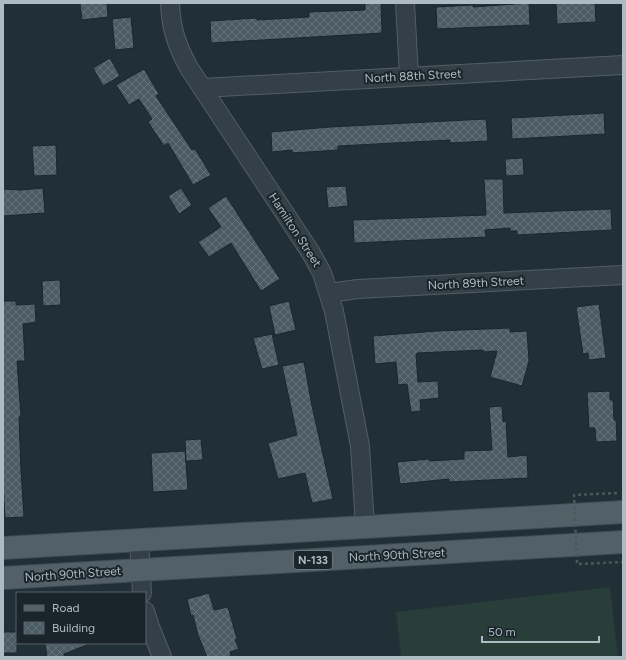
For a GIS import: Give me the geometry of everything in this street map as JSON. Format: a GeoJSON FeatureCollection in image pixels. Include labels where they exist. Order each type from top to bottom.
{"type":"FeatureCollection","features":[{"type":"Feature","properties":{"kind":"main road"},"geometry":{"type":"LineString","coordinates":[[3,548],[365,527],[620,503]]}},
{"type":"Feature","properties":{"kind":"main road","name":"North 90th Street"},"geometry":{"type":"LineString","coordinates":[[3,578],[623,542]]}},
{"type":"Feature","properties":{"kind":"street","name":"Hamilton Street"},"geometry":{"type":"LineString","coordinates":[[170,3],[174,37],[189,68],[322,272],[334,311],[360,446],[365,527]]}},
{"type":"Feature","properties":{"kind":"street"},"geometry":{"type":"LineString","coordinates":[[405,3],[409,76]]}},
{"type":"Feature","properties":{"kind":"street","name":"North 88th Street"},"geometry":{"type":"LineString","coordinates":[[202,88],[623,65]]}},
{"type":"Feature","properties":{"kind":"street","name":"North 89th Street"},"geometry":{"type":"LineString","coordinates":[[329,293],[358,289],[623,275]]}},
{"type":"Feature","properties":{"kind":"street"},"geometry":{"type":"LineString","coordinates":[[139,541],[142,592]]}},
{"type":"Feature","properties":{"kind":"street"},"geometry":{"type":"LineString","coordinates":[[146,614],[162,657]]}},
{"type":"Feature","properties":{"kind":"path"},"geometry":{"type":"LineString","coordinates":[[620,503],[574,495],[577,564],[623,562]]}},
{"type":"Feature","properties":{"kind":"green space"},"geometry":{"type":"Polygon","coordinates":[[[610,587],[618,657],[401,657],[396,612],[610,587]]]}},
{"type":"Feature","properties":{"kind":"building"},"geometry":{"type":"Polygon","coordinates":[[[80,3],[107,3],[108,17],[82,20],[80,3]]]}},
{"type":"Feature","properties":{"kind":"building"},"geometry":{"type":"Polygon","coordinates":[[[365,3],[381,3],[382,33],[211,43],[210,21],[309,17],[309,12],[365,10],[365,3]]]}},
{"type":"Feature","properties":{"kind":"building"},"geometry":{"type":"Polygon","coordinates":[[[529,3],[530,25],[437,29],[436,7],[473,5],[473,7],[529,3]]]}},
{"type":"Feature","properties":{"kind":"building"},"geometry":{"type":"Polygon","coordinates":[[[556,3],[595,3],[596,22],[557,24],[556,3]]]}},
{"type":"Feature","properties":{"kind":"building"},"geometry":{"type":"Polygon","coordinates":[[[131,17],[134,48],[115,50],[112,19],[131,17]]]}},
{"type":"Feature","properties":{"kind":"building"},"geometry":{"type":"Polygon","coordinates":[[[110,58],[120,76],[103,86],[93,68],[110,58]]]}},
{"type":"Feature","properties":{"kind":"building"},"geometry":{"type":"Polygon","coordinates":[[[144,69],[159,94],[156,96],[192,150],[195,149],[211,175],[193,185],[168,143],[164,146],[148,122],[152,119],[139,99],[129,105],[116,85],[144,69]]]}},
{"type":"Feature","properties":{"kind":"building"},"geometry":{"type":"Polygon","coordinates":[[[604,113],[605,134],[512,139],[511,118],[604,113]]]}},
{"type":"Feature","properties":{"kind":"building"},"geometry":{"type":"Polygon","coordinates":[[[486,119],[488,141],[450,143],[450,140],[338,146],[338,150],[292,153],[292,150],[272,152],[271,132],[330,127],[486,119]]]}},
{"type":"Feature","properties":{"kind":"building"},"geometry":{"type":"Polygon","coordinates":[[[56,145],[57,175],[34,176],[32,146],[56,145]]]}},
{"type":"Feature","properties":{"kind":"building"},"geometry":{"type":"Polygon","coordinates":[[[523,158],[524,175],[506,176],[505,159],[523,158]]]}},
{"type":"Feature","properties":{"kind":"building"},"geometry":{"type":"Polygon","coordinates":[[[484,179],[503,179],[504,213],[611,209],[612,230],[517,235],[517,231],[510,231],[510,228],[485,230],[486,237],[354,243],[353,220],[486,215],[484,179]]]}},
{"type":"Feature","properties":{"kind":"building"},"geometry":{"type":"Polygon","coordinates":[[[346,186],[348,206],[328,208],[326,187],[346,186]]]}},
{"type":"Feature","properties":{"kind":"building"},"geometry":{"type":"Polygon","coordinates":[[[43,188],[45,213],[3,216],[3,189],[21,190],[43,188]]]}},
{"type":"Feature","properties":{"kind":"building"},"geometry":{"type":"Polygon","coordinates":[[[181,188],[192,205],[179,214],[168,196],[181,188]]]}},
{"type":"Feature","properties":{"kind":"building"},"geometry":{"type":"Polygon","coordinates":[[[226,196],[280,279],[261,291],[231,243],[209,257],[198,242],[221,227],[208,208],[226,196]]]}},
{"type":"Feature","properties":{"kind":"building"},"geometry":{"type":"Polygon","coordinates":[[[60,280],[61,305],[43,306],[42,281],[60,280]]]}},
{"type":"Feature","properties":{"kind":"building"},"geometry":{"type":"Polygon","coordinates":[[[3,301],[16,301],[16,305],[35,304],[36,322],[23,324],[25,361],[17,361],[21,417],[19,417],[24,517],[5,518],[3,483],[3,301]]]}},
{"type":"Feature","properties":{"kind":"building"},"geometry":{"type":"Polygon","coordinates":[[[289,301],[296,330],[275,335],[269,306],[289,301]]]}},
{"type":"Feature","properties":{"kind":"building"},"geometry":{"type":"Polygon","coordinates":[[[599,304],[606,358],[589,360],[588,353],[583,354],[576,307],[599,304]]]}},
{"type":"Feature","properties":{"kind":"building"},"geometry":{"type":"Polygon","coordinates":[[[510,328],[510,332],[527,331],[529,361],[522,386],[490,377],[497,351],[483,352],[483,350],[417,353],[418,382],[438,381],[439,398],[420,400],[421,411],[411,412],[407,384],[398,385],[396,362],[375,364],[373,336],[437,331],[510,328]]]}},
{"type":"Feature","properties":{"kind":"building"},"geometry":{"type":"Polygon","coordinates":[[[272,334],[279,365],[262,369],[253,338],[272,334]]]}},
{"type":"Feature","properties":{"kind":"building"},"geometry":{"type":"Polygon","coordinates":[[[304,362],[312,406],[333,499],[312,503],[305,473],[278,479],[268,443],[297,435],[282,366],[304,362]]]}},
{"type":"Feature","properties":{"kind":"building"},"geometry":{"type":"Polygon","coordinates":[[[610,391],[610,400],[613,400],[614,420],[616,420],[617,441],[596,442],[595,428],[589,428],[587,392],[610,391]]]}},
{"type":"Feature","properties":{"kind":"building"},"geometry":{"type":"Polygon","coordinates":[[[502,406],[503,422],[506,421],[508,457],[527,455],[528,478],[449,482],[449,479],[400,484],[397,462],[429,459],[429,461],[464,459],[464,451],[492,450],[489,407],[502,406]]]}},
{"type":"Feature","properties":{"kind":"building"},"geometry":{"type":"Polygon","coordinates":[[[201,439],[203,460],[186,461],[185,440],[201,439]]]}},
{"type":"Feature","properties":{"kind":"building"},"geometry":{"type":"Polygon","coordinates":[[[185,451],[188,490],[153,492],[151,453],[185,451]]]}},
{"type":"Feature","properties":{"kind":"building"},"geometry":{"type":"Polygon","coordinates":[[[209,593],[214,610],[228,607],[237,639],[235,640],[239,649],[230,652],[231,657],[207,657],[198,635],[193,615],[191,616],[187,599],[209,593]]]}},
{"type":"Feature","properties":{"kind":"building"},"geometry":{"type":"Polygon","coordinates":[[[3,632],[16,632],[17,653],[3,653],[3,632]]]}},
{"type":"Feature","properties":{"kind":"building"},"geometry":{"type":"Polygon","coordinates":[[[45,644],[89,644],[64,654],[64,657],[47,657],[45,644]]]}}]}
